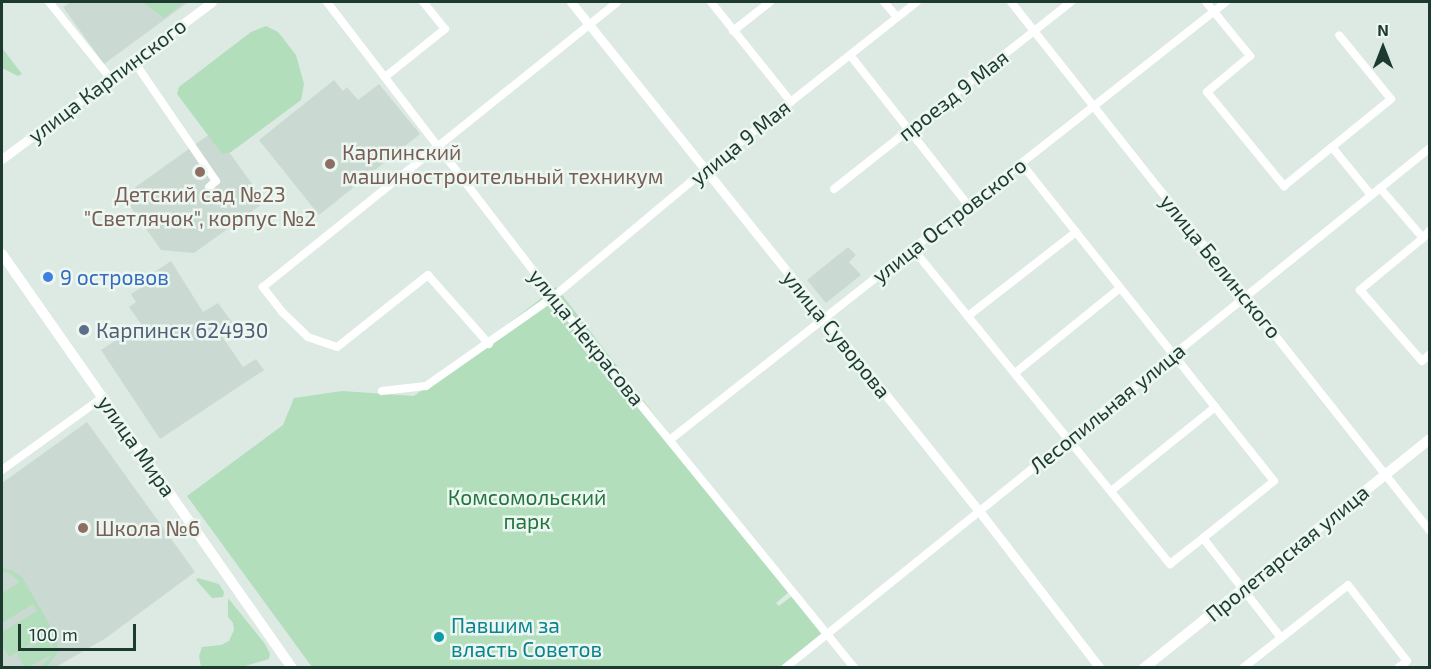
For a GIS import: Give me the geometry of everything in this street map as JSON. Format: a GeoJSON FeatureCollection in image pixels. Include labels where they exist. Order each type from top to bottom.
{"type":"FeatureCollection","features":[{"type":"Feature","properties":{"kind":"main road","name":"улица Мира"},"geometry":{"type":"LineString","coordinates":[[2,254],[292,668]]}},
{"type":"Feature","properties":{"kind":"main road","name":"Пролетарская улица"},"geometry":{"type":"LineString","coordinates":[[1144,668],[1247,592],[1385,474],[1430,439]]}},
{"type":"Feature","properties":{"kind":"street"},"geometry":{"type":"LineString","coordinates":[[49,2],[110,78]]}},
{"type":"Feature","properties":{"kind":"street","name":"улица Карпинского"},"geometry":{"type":"LineString","coordinates":[[2,159],[110,78],[200,5],[212,2]]}},
{"type":"Feature","properties":{"kind":"street","name":"улица Некрасова"},"geometry":{"type":"LineString","coordinates":[[327,2],[554,297],[854,668]]}},
{"type":"Feature","properties":{"kind":"street"},"geometry":{"type":"LineString","coordinates":[[386,77],[445,28],[423,2]]}},
{"type":"Feature","properties":{"kind":"street","name":"улица Суворова"},"geometry":{"type":"LineString","coordinates":[[571,2],[979,511],[1100,668]]}},
{"type":"Feature","properties":{"kind":"street"},"geometry":{"type":"LineString","coordinates":[[489,344],[428,274],[337,347],[309,337],[283,313],[263,286],[617,2]]}},
{"type":"Feature","properties":{"kind":"street"},"geometry":{"type":"LineString","coordinates":[[711,2],[791,102]]}},
{"type":"Feature","properties":{"kind":"street"},"geometry":{"type":"LineString","coordinates":[[733,31],[770,2]]}},
{"type":"Feature","properties":{"kind":"street"},"geometry":{"type":"LineString","coordinates":[[884,2],[897,17]]}},
{"type":"Feature","properties":{"kind":"street","name":"улица 9 Мая"},"geometry":{"type":"LineString","coordinates":[[382,392],[426,386],[554,297],[706,169],[917,2]]}},
{"type":"Feature","properties":{"kind":"street","name":"улица Белинского"},"geometry":{"type":"LineString","coordinates":[[1011,2],[1430,531]]}},
{"type":"Feature","properties":{"kind":"street","name":"проезд 9 Мая"},"geometry":{"type":"LineString","coordinates":[[834,189],[1071,2]]}},
{"type":"Feature","properties":{"kind":"street"},"geometry":{"type":"LineString","coordinates":[[1206,2],[1250,56],[1207,92],[1284,186],[1391,99],[1339,35]]}},
{"type":"Feature","properties":{"kind":"street","name":"улица Островского"},"geometry":{"type":"LineString","coordinates":[[671,439],[1226,2]]}},
{"type":"Feature","properties":{"kind":"street"},"geometry":{"type":"LineString","coordinates":[[850,55],[968,206]]}},
{"type":"Feature","properties":{"kind":"street"},"geometry":{"type":"LineString","coordinates":[[133,60],[216,180],[209,187]]}},
{"type":"Feature","properties":{"kind":"street"},"geometry":{"type":"LineString","coordinates":[[1332,147],[1371,195]]}},
{"type":"Feature","properties":{"kind":"street","name":"Лесопильная улица"},"geometry":{"type":"LineString","coordinates":[[785,668],[1430,148]]}},
{"type":"Feature","properties":{"kind":"street"},"geometry":{"type":"LineString","coordinates":[[913,249],[1170,564],[1203,538],[1274,481],[1021,163]]}},
{"type":"Feature","properties":{"kind":"street"},"geometry":{"type":"LineString","coordinates":[[1380,188],[1423,238]]}},
{"type":"Feature","properties":{"kind":"street"},"geometry":{"type":"LineString","coordinates":[[1430,230],[1360,290],[1422,361],[1430,354]]}},
{"type":"Feature","properties":{"kind":"street"},"geometry":{"type":"LineString","coordinates":[[968,316],[1076,232]]}},
{"type":"Feature","properties":{"kind":"street"},"geometry":{"type":"LineString","coordinates":[[1015,373],[1120,288]]}},
{"type":"Feature","properties":{"kind":"street"},"geometry":{"type":"LineString","coordinates":[[2,470],[102,398]]}},
{"type":"Feature","properties":{"kind":"street"},"geometry":{"type":"LineString","coordinates":[[1111,491],[1215,407]]}},
{"type":"Feature","properties":{"kind":"street"},"geometry":{"type":"LineString","coordinates":[[1203,538],[1281,638]]}},
{"type":"Feature","properties":{"kind":"street"},"geometry":{"type":"LineString","coordinates":[[1243,668],[1348,585],[1407,660],[1398,668]]}},
{"type":"Feature","properties":{"kind":"shaded area"},"geometry":{"type":"Polygon","coordinates":[[[71,2],[187,3],[104,64],[63,7],[71,2]]]}},
{"type":"Feature","properties":{"kind":"shaded area","name":"Карпинский машиностроительный техникум"},"geometry":{"type":"Polygon","coordinates":[[[334,80],[343,91],[347,87],[358,100],[379,84],[420,134],[319,215],[259,140],[334,80]]]}},
{"type":"Feature","properties":{"kind":"shaded area","name":"Детский сад №23 \"Светлячок\", корпус №2"},"geometry":{"type":"Polygon","coordinates":[[[214,131],[265,202],[194,253],[161,250],[123,196],[214,131]]]}},
{"type":"Feature","properties":{"kind":"shaded area"},"geometry":{"type":"Polygon","coordinates":[[[848,247],[856,255],[849,262],[861,275],[826,303],[807,280],[848,247]]]}},
{"type":"Feature","properties":{"kind":"shaded area"},"geometry":{"type":"Polygon","coordinates":[[[171,261],[203,312],[218,303],[232,322],[219,332],[243,367],[256,359],[264,370],[160,439],[101,350],[141,324],[129,307],[142,298],[136,302],[131,294],[156,278],[153,273],[171,261]]]}},
{"type":"Feature","properties":{"kind":"shaded area","name":"Школа №6"},"geometry":{"type":"Polygon","coordinates":[[[87,422],[195,572],[106,638],[56,667],[2,668],[2,483],[87,422]]]}},
{"type":"Feature","properties":{"kind":"green space"},"geometry":{"type":"Polygon","coordinates":[[[142,2],[184,2],[164,18],[142,2]]]}},
{"type":"Feature","properties":{"kind":"green space"},"geometry":{"type":"Polygon","coordinates":[[[266,26],[278,32],[296,55],[304,84],[301,100],[231,152],[222,154],[177,94],[179,87],[251,32],[266,26]]]}},
{"type":"Feature","properties":{"kind":"green space"},"geometry":{"type":"Polygon","coordinates":[[[2,48],[22,74],[18,76],[2,68],[2,48]]]}},
{"type":"Feature","properties":{"kind":"green space","name":"Комсомольский парк"},"geometry":{"type":"Polygon","coordinates":[[[556,287],[790,591],[776,603],[779,606],[792,596],[823,636],[782,667],[312,667],[187,496],[283,425],[294,398],[342,391],[414,396],[556,287]]]}},
{"type":"Feature","properties":{"kind":"green space"},"geometry":{"type":"Polygon","coordinates":[[[2,568],[22,577],[57,637],[57,653],[47,667],[41,667],[52,655],[25,668],[17,654],[46,638],[53,650],[51,633],[9,657],[2,644],[2,632],[37,611],[33,604],[2,623],[2,593],[20,582],[11,574],[2,571],[2,568]]]}},
{"type":"Feature","properties":{"kind":"green space"},"geometry":{"type":"Polygon","coordinates":[[[198,578],[219,584],[224,592],[223,597],[212,598],[196,580],[198,578]]]}},
{"type":"Feature","properties":{"kind":"green space"},"geometry":{"type":"Polygon","coordinates":[[[228,598],[265,644],[270,654],[269,659],[242,667],[201,667],[199,656],[202,647],[221,645],[229,641],[234,630],[233,623],[228,617],[228,598]]]}},
{"type":"Feature","properties":{"kind":"place","name":"Карпинский машиностроительный техникум"},"geometry":{"type":"Point","coordinates":[330,164]}},
{"type":"Feature","properties":{"kind":"place","name":"Детский сад №23 \"Светлячок\", корпус №2"},"geometry":{"type":"Point","coordinates":[200,172]}},
{"type":"Feature","properties":{"kind":"place","name":"9 островов"},"geometry":{"type":"Point","coordinates":[48,277]}},
{"type":"Feature","properties":{"kind":"place","name":"Карпинск 624930"},"geometry":{"type":"Point","coordinates":[84,330]}},
{"type":"Feature","properties":{"kind":"place","name":"Школа №6"},"geometry":{"type":"Point","coordinates":[83,528]}},
{"type":"Feature","properties":{"kind":"place","name":"Павшим за власть Советов"},"geometry":{"type":"Point","coordinates":[439,637]}}]}
